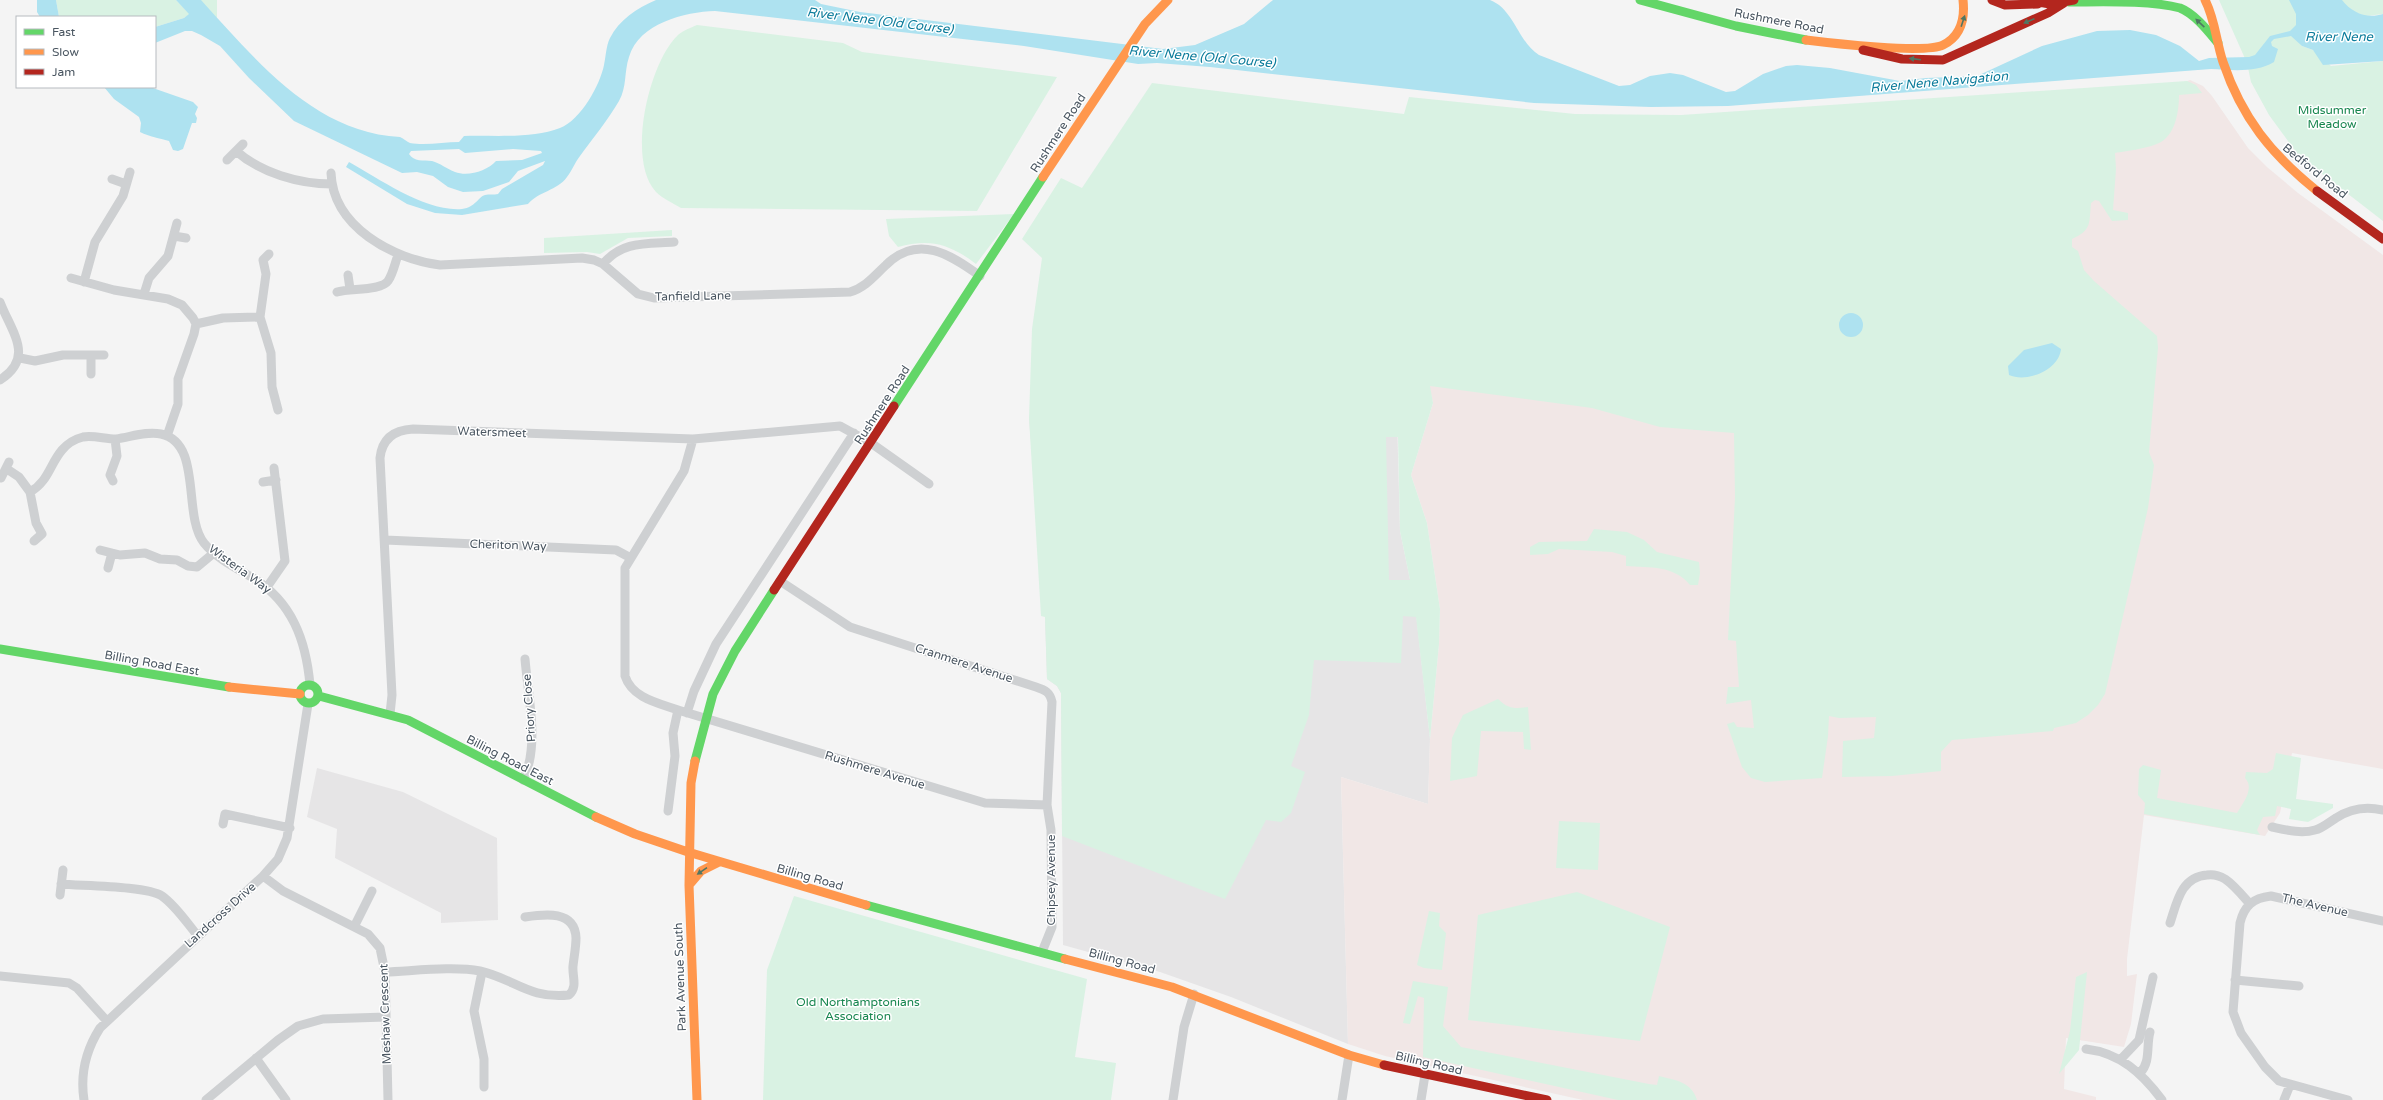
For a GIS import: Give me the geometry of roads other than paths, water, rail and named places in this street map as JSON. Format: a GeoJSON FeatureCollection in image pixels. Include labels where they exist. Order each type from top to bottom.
{"type":"FeatureCollection","features":[{"type":"Feature","properties":{"kind":"main road","name":"Rushmere Road"},"geometry":{"type":"LineString","coordinates":[[688,852],[690,784],[705,718],[714,694],[735,651],[1133,40],[1145,24],[1168,0]]}},
{"type":"Feature","properties":{"kind":"main road","name":"Rushmere Road"},"geometry":{"type":"LineString","coordinates":[[1640,0],[1736,26],[1793,38],[1845,45],[1934,48],[1942,46],[1952,40],[1962,25],[1965,17],[1963,0]]}},
{"type":"Feature","properties":{"kind":"main road","name":"Bedford Road"},"geometry":{"type":"LineString","coordinates":[[1992,0],[2005,5],[2150,0],[2171,5],[2188,13],[2220,47]]}},
{"type":"Feature","properties":{"kind":"main road"},"geometry":{"type":"LineString","coordinates":[[2026,0],[2038,4]]}},
{"type":"Feature","properties":{"kind":"main road","name":"Bedford Road"},"geometry":{"type":"LineString","coordinates":[[2205,0],[2215,25],[2228,76],[2243,112],[2261,139],[2281,161],[2383,239]]}},
{"type":"Feature","properties":{"kind":"main road","name":"Rushmere Road"},"geometry":{"type":"LineString","coordinates":[[1845,45],[1875,54],[1943,60],[2048,13],[2069,2]]}},
{"type":"Feature","properties":{"kind":"main road","name":"Billing Road East"},"geometry":{"type":"LineString","coordinates":[[0,649],[187,681],[270,692],[300,694]]}},
{"type":"Feature","properties":{"kind":"main road"},"geometry":{"type":"LineString","coordinates":[[310,685],[315,686],[319,696],[313,703],[308,704],[304,702],[300,694],[305,686],[310,685]]}},
{"type":"Feature","properties":{"kind":"main road","name":"Billing Road East"},"geometry":{"type":"LineString","coordinates":[[319,696],[390,714],[424,727],[523,780],[635,834],[688,852]]}},
{"type":"Feature","properties":{"kind":"main road","name":"Billing Road"},"geometry":{"type":"LineString","coordinates":[[688,852],[893,913],[1194,994],[1349,1055],[1501,1095],[1547,1100]]}},
{"type":"Feature","properties":{"kind":"main road","name":"Park Avenue South"},"geometry":{"type":"LineString","coordinates":[[688,852],[697,1100]]}},
{"type":"Feature","properties":{"kind":"main road"},"geometry":{"type":"LineString","coordinates":[[689,885],[701,871],[720,862]]}},
{"type":"Feature","properties":{"kind":"street"},"geometry":{"type":"LineString","coordinates":[[227,160],[240,148],[250,163],[304,182],[332,184]]}},
{"type":"Feature","properties":{"kind":"street"},"geometry":{"type":"LineString","coordinates":[[84,282],[95,242],[124,196],[130,172]]}},
{"type":"Feature","properties":{"kind":"street","name":"Tanfield Lane"},"geometry":{"type":"LineString","coordinates":[[331,173],[332,184],[347,214],[362,232],[398,255],[421,262],[440,265],[582,258],[594,260],[603,264],[638,294],[654,298],[850,292],[862,289],[897,256],[914,250],[944,253],[980,276]]}},
{"type":"Feature","properties":{"kind":"street"},"geometry":{"type":"LineString","coordinates":[[112,179],[126,184]]}},
{"type":"Feature","properties":{"kind":"street"},"geometry":{"type":"LineString","coordinates":[[144,294],[149,278],[168,256],[177,223]]}},
{"type":"Feature","properties":{"kind":"street"},"geometry":{"type":"LineString","coordinates":[[174,236],[186,238]]}},
{"type":"Feature","properties":{"kind":"street"},"geometry":{"type":"LineString","coordinates":[[603,264],[612,253],[620,248],[657,248],[674,242]]}},
{"type":"Feature","properties":{"kind":"street"},"geometry":{"type":"LineString","coordinates":[[269,254],[263,260],[266,274],[260,317],[271,353],[272,387],[278,410]]}},
{"type":"Feature","properties":{"kind":"street"},"geometry":{"type":"LineString","coordinates":[[337,292],[350,289],[368,289],[383,286],[388,281],[398,255]]}},
{"type":"Feature","properties":{"kind":"street"},"geometry":{"type":"LineString","coordinates":[[348,275],[350,289]]}},
{"type":"Feature","properties":{"kind":"street"},"geometry":{"type":"LineString","coordinates":[[30,492],[43,481],[62,450],[71,442],[83,437],[115,439],[144,434],[167,436],[178,404],[178,379],[194,334],[196,324],[182,305],[144,294],[114,290],[71,278]]}},
{"type":"Feature","properties":{"kind":"street"},"geometry":{"type":"LineString","coordinates":[[0,302],[19,344],[20,358],[11,373],[0,380]]}},
{"type":"Feature","properties":{"kind":"street"},"geometry":{"type":"LineString","coordinates":[[196,324],[223,318],[260,317]]}},
{"type":"Feature","properties":{"kind":"street"},"geometry":{"type":"LineString","coordinates":[[20,358],[35,361],[63,355],[104,355]]}},
{"type":"Feature","properties":{"kind":"street"},"geometry":{"type":"LineString","coordinates":[[91,355],[91,374]]}},
{"type":"Feature","properties":{"kind":"street","name":"Watersmeet"},"geometry":{"type":"LineString","coordinates":[[390,714],[392,695],[381,449],[393,434],[403,430],[693,439],[833,426],[845,428],[871,443],[929,484]]}},
{"type":"Feature","properties":{"kind":"street","name":"Rushmere Road"},"geometry":{"type":"LineString","coordinates":[[687,713],[694,691],[716,644],[854,433]]}},
{"type":"Feature","properties":{"kind":"street","name":"Wisteria Way"},"geometry":{"type":"LineString","coordinates":[[167,436],[184,452],[195,519],[204,542],[236,568],[267,587],[281,600],[296,622],[304,650],[310,685]]}},
{"type":"Feature","properties":{"kind":"street"},"geometry":{"type":"LineString","coordinates":[[113,481],[110,475],[117,456],[115,439]]}},
{"type":"Feature","properties":{"kind":"street","name":"Rushmere Avenue"},"geometry":{"type":"LineString","coordinates":[[693,439],[684,471],[629,557],[625,568],[625,676],[628,685],[641,696],[687,713],[985,803],[1048,805]]}},
{"type":"Feature","properties":{"kind":"street"},"geometry":{"type":"LineString","coordinates":[[2,478],[8,466],[19,477],[30,492],[36,523],[42,534],[34,541]]}},
{"type":"Feature","properties":{"kind":"street"},"geometry":{"type":"LineString","coordinates":[[267,587],[285,561],[274,468]]}},
{"type":"Feature","properties":{"kind":"street"},"geometry":{"type":"LineString","coordinates":[[263,482],[276,480]]}},
{"type":"Feature","properties":{"kind":"street","name":"Cheriton Way"},"geometry":{"type":"LineString","coordinates":[[385,540],[616,550],[629,557]]}},
{"type":"Feature","properties":{"kind":"street"},"geometry":{"type":"LineString","coordinates":[[100,550],[112,553],[144,553],[160,559],[177,560],[188,566],[197,567],[215,552]]}},
{"type":"Feature","properties":{"kind":"street"},"geometry":{"type":"LineString","coordinates":[[108,568],[112,553]]}},
{"type":"Feature","properties":{"kind":"street","name":"Cranmere Avenue"},"geometry":{"type":"LineString","coordinates":[[780,581],[850,627],[1046,690],[1051,695],[1052,702],[1048,805]]}},
{"type":"Feature","properties":{"kind":"street","name":"Priory Close"},"geometry":{"type":"LineString","coordinates":[[523,780],[528,769],[532,749],[525,659]]}},
{"type":"Feature","properties":{"kind":"street","name":"Landcross Drive"},"geometry":{"type":"LineString","coordinates":[[84,1100],[82,1082],[86,1057],[94,1036],[106,1020],[197,935],[264,876],[278,859],[290,828],[308,704]]}},
{"type":"Feature","properties":{"kind":"street"},"geometry":{"type":"LineString","coordinates":[[668,811],[675,756],[674,728],[678,710]]}},
{"type":"Feature","properties":{"kind":"street","name":"Chipsey Avenue"},"geometry":{"type":"LineString","coordinates":[[1042,952],[1052,927],[1051,830],[1048,805]]}},
{"type":"Feature","properties":{"kind":"street"},"geometry":{"type":"LineString","coordinates":[[2272,827],[2293,832],[2310,832],[2317,830],[2353,810],[2364,808],[2383,810]]}},
{"type":"Feature","properties":{"kind":"street"},"geometry":{"type":"LineString","coordinates":[[223,824],[227,810],[290,828]]}},
{"type":"Feature","properties":{"kind":"street"},"geometry":{"type":"LineString","coordinates":[[60,895],[63,870]]}},
{"type":"Feature","properties":{"kind":"street"},"geometry":{"type":"LineString","coordinates":[[2170,923],[2184,886],[2203,875],[2211,875],[2225,879],[2249,903],[2242,915],[2240,923],[2233,1012],[2240,1033],[2272,1075],[2290,1085],[2348,1100]]}},
{"type":"Feature","properties":{"kind":"street","name":"Meshaw Crescent"},"geometry":{"type":"LineString","coordinates":[[264,876],[283,891],[354,927],[377,943],[382,953],[385,972],[388,1100]]}},
{"type":"Feature","properties":{"kind":"street"},"geometry":{"type":"LineString","coordinates":[[61,884],[158,894],[171,905],[197,935]]}},
{"type":"Feature","properties":{"kind":"street"},"geometry":{"type":"LineString","coordinates":[[354,927],[372,892]]}},
{"type":"Feature","properties":{"kind":"street","name":"The Avenue"},"geometry":{"type":"LineString","coordinates":[[2249,903],[2262,897],[2279,896],[2383,921]]}},
{"type":"Feature","properties":{"kind":"street"},"geometry":{"type":"LineString","coordinates":[[385,972],[468,970],[482,972],[537,994],[558,996],[569,995],[573,991],[573,968],[576,940],[573,926],[561,916],[552,914],[525,917]]}},
{"type":"Feature","properties":{"kind":"street"},"geometry":{"type":"LineString","coordinates":[[482,972],[474,1010],[484,1059],[484,1087]]}},
{"type":"Feature","properties":{"kind":"street"},"geometry":{"type":"LineString","coordinates":[[0,976],[69,983],[77,988],[106,1020]]}},
{"type":"Feature","properties":{"kind":"street"},"geometry":{"type":"LineString","coordinates":[[2121,1059],[2139,1040],[2153,977]]}},
{"type":"Feature","properties":{"kind":"street"},"geometry":{"type":"LineString","coordinates":[[2236,980],[2299,986]]}},
{"type":"Feature","properties":{"kind":"street"},"geometry":{"type":"LineString","coordinates":[[1173,1100],[1184,1027],[1194,994]]}},
{"type":"Feature","properties":{"kind":"street"},"geometry":{"type":"LineString","coordinates":[[206,1100],[283,1035],[304,1023],[323,1019],[386,1017]]}},
{"type":"Feature","properties":{"kind":"street"},"geometry":{"type":"LineString","coordinates":[[2140,1073],[2147,1063],[2146,1044],[2150,1032]]}},
{"type":"Feature","properties":{"kind":"street"},"geometry":{"type":"LineString","coordinates":[[2086,1049],[2109,1054],[2121,1059],[2140,1073],[2162,1100]]}},
{"type":"Feature","properties":{"kind":"street"},"geometry":{"type":"LineString","coordinates":[[1342,1100],[1349,1055]]}},
{"type":"Feature","properties":{"kind":"street"},"geometry":{"type":"LineString","coordinates":[[256,1058],[286,1100]]}},
{"type":"Feature","properties":{"kind":"street"},"geometry":{"type":"LineString","coordinates":[[1421,1100],[1425,1074]]}},
{"type":"Feature","properties":{"kind":"street"},"geometry":{"type":"LineString","coordinates":[[2284,1100],[2290,1085]]}},
{"type":"Feature","properties":{"kind":"water"},"geometry":{"type":"Polygon","coordinates":[[[37,0],[56,0],[59,16],[39,16],[37,12],[37,0]]]}},
{"type":"Feature","properties":{"kind":"water"},"geometry":{"type":"Polygon","coordinates":[[[176,0],[201,0],[265,68],[288,89],[313,107],[340,122],[369,132],[400,137],[410,143],[422,144],[459,142],[464,136],[513,136],[537,134],[560,128],[568,124],[582,110],[594,92],[602,73],[609,41],[618,26],[629,15],[656,0],[815,0],[821,4],[860,12],[1163,49],[1195,45],[1244,24],[1273,0],[1490,0],[1498,4],[1505,11],[1526,42],[1539,55],[1619,86],[1630,85],[1650,76],[1670,73],[1683,75],[1726,92],[1735,91],[1763,74],[1786,66],[1797,65],[1830,68],[1900,81],[1926,78],[1977,76],[2042,46],[2097,31],[2130,30],[2156,35],[2180,46],[2199,61],[2209,58],[2249,57],[2255,55],[2270,36],[2290,31],[2296,25],[2296,14],[2289,0],[2342,0],[2346,5],[2360,14],[2371,16],[2383,14],[2383,61],[2323,65],[2313,50],[2302,46],[2291,36],[2274,39],[2271,42],[2272,46],[2278,49],[2274,62],[2267,66],[2252,69],[2211,69],[1728,106],[1651,107],[1534,103],[1210,67],[1157,63],[1138,64],[1024,46],[715,11],[690,14],[664,22],[642,36],[634,45],[626,68],[622,96],[578,158],[569,175],[563,182],[537,196],[528,204],[462,215],[435,213],[407,204],[346,167],[349,162],[418,200],[448,209],[462,209],[471,206],[485,195],[498,194],[502,189],[543,165],[545,161],[518,171],[509,182],[483,191],[463,192],[448,187],[433,176],[417,172],[402,173],[294,121],[249,78],[220,46],[201,35],[192,31],[185,31],[156,43],[156,27],[184,18],[189,14],[176,0]],[[459,149],[411,151],[409,154],[413,158],[432,161],[455,172],[466,174],[488,168],[496,161],[522,160],[542,153],[541,151],[513,149],[465,153],[459,149]]]}},
{"type":"Feature","properties":{"kind":"water"},"geometry":{"type":"Polygon","coordinates":[[[105,88],[153,88],[193,102],[198,107],[195,114],[197,118],[196,123],[192,123],[183,149],[178,151],[173,150],[169,141],[140,132],[141,123],[139,117],[114,99],[105,88]]]}},
{"type":"Feature","properties":{"kind":"water"},"geometry":{"type":"Polygon","coordinates":[[[1851,313],[1856,314],[1862,320],[1862,330],[1856,336],[1851,337],[1846,336],[1840,330],[1839,325],[1840,320],[1846,314],[1851,313]]]}},
{"type":"Feature","properties":{"kind":"water"},"geometry":{"type":"Polygon","coordinates":[[[2052,343],[2061,349],[2055,363],[2048,369],[2033,376],[2016,377],[2009,375],[2008,366],[2024,350],[2052,343]]]}},
{"type":"Feature","properties":{"kind":"water label","name":"River Nene (Old Course)"},"geometry":{"type":"Point","coordinates":[880,21]}},
{"type":"Feature","properties":{"kind":"water label","name":"River Nene"},"geometry":{"type":"Point","coordinates":[2339,37]}},
{"type":"Feature","properties":{"kind":"water label","name":"River Nene (Old Course)"},"geometry":{"type":"Point","coordinates":[1202,57]}},
{"type":"Feature","properties":{"kind":"water label","name":"River Nene Navigation"},"geometry":{"type":"Point","coordinates":[1939,82]}},
{"type":"Feature","properties":{"kind":"park label","name":"Midsummer Meadow"},"geometry":{"type":"Point","coordinates":[2332,117]}},
{"type":"Feature","properties":{"kind":"park label","name":"Old Northamptonians Association"},"geometry":{"type":"Point","coordinates":[858,1009]}}]}
